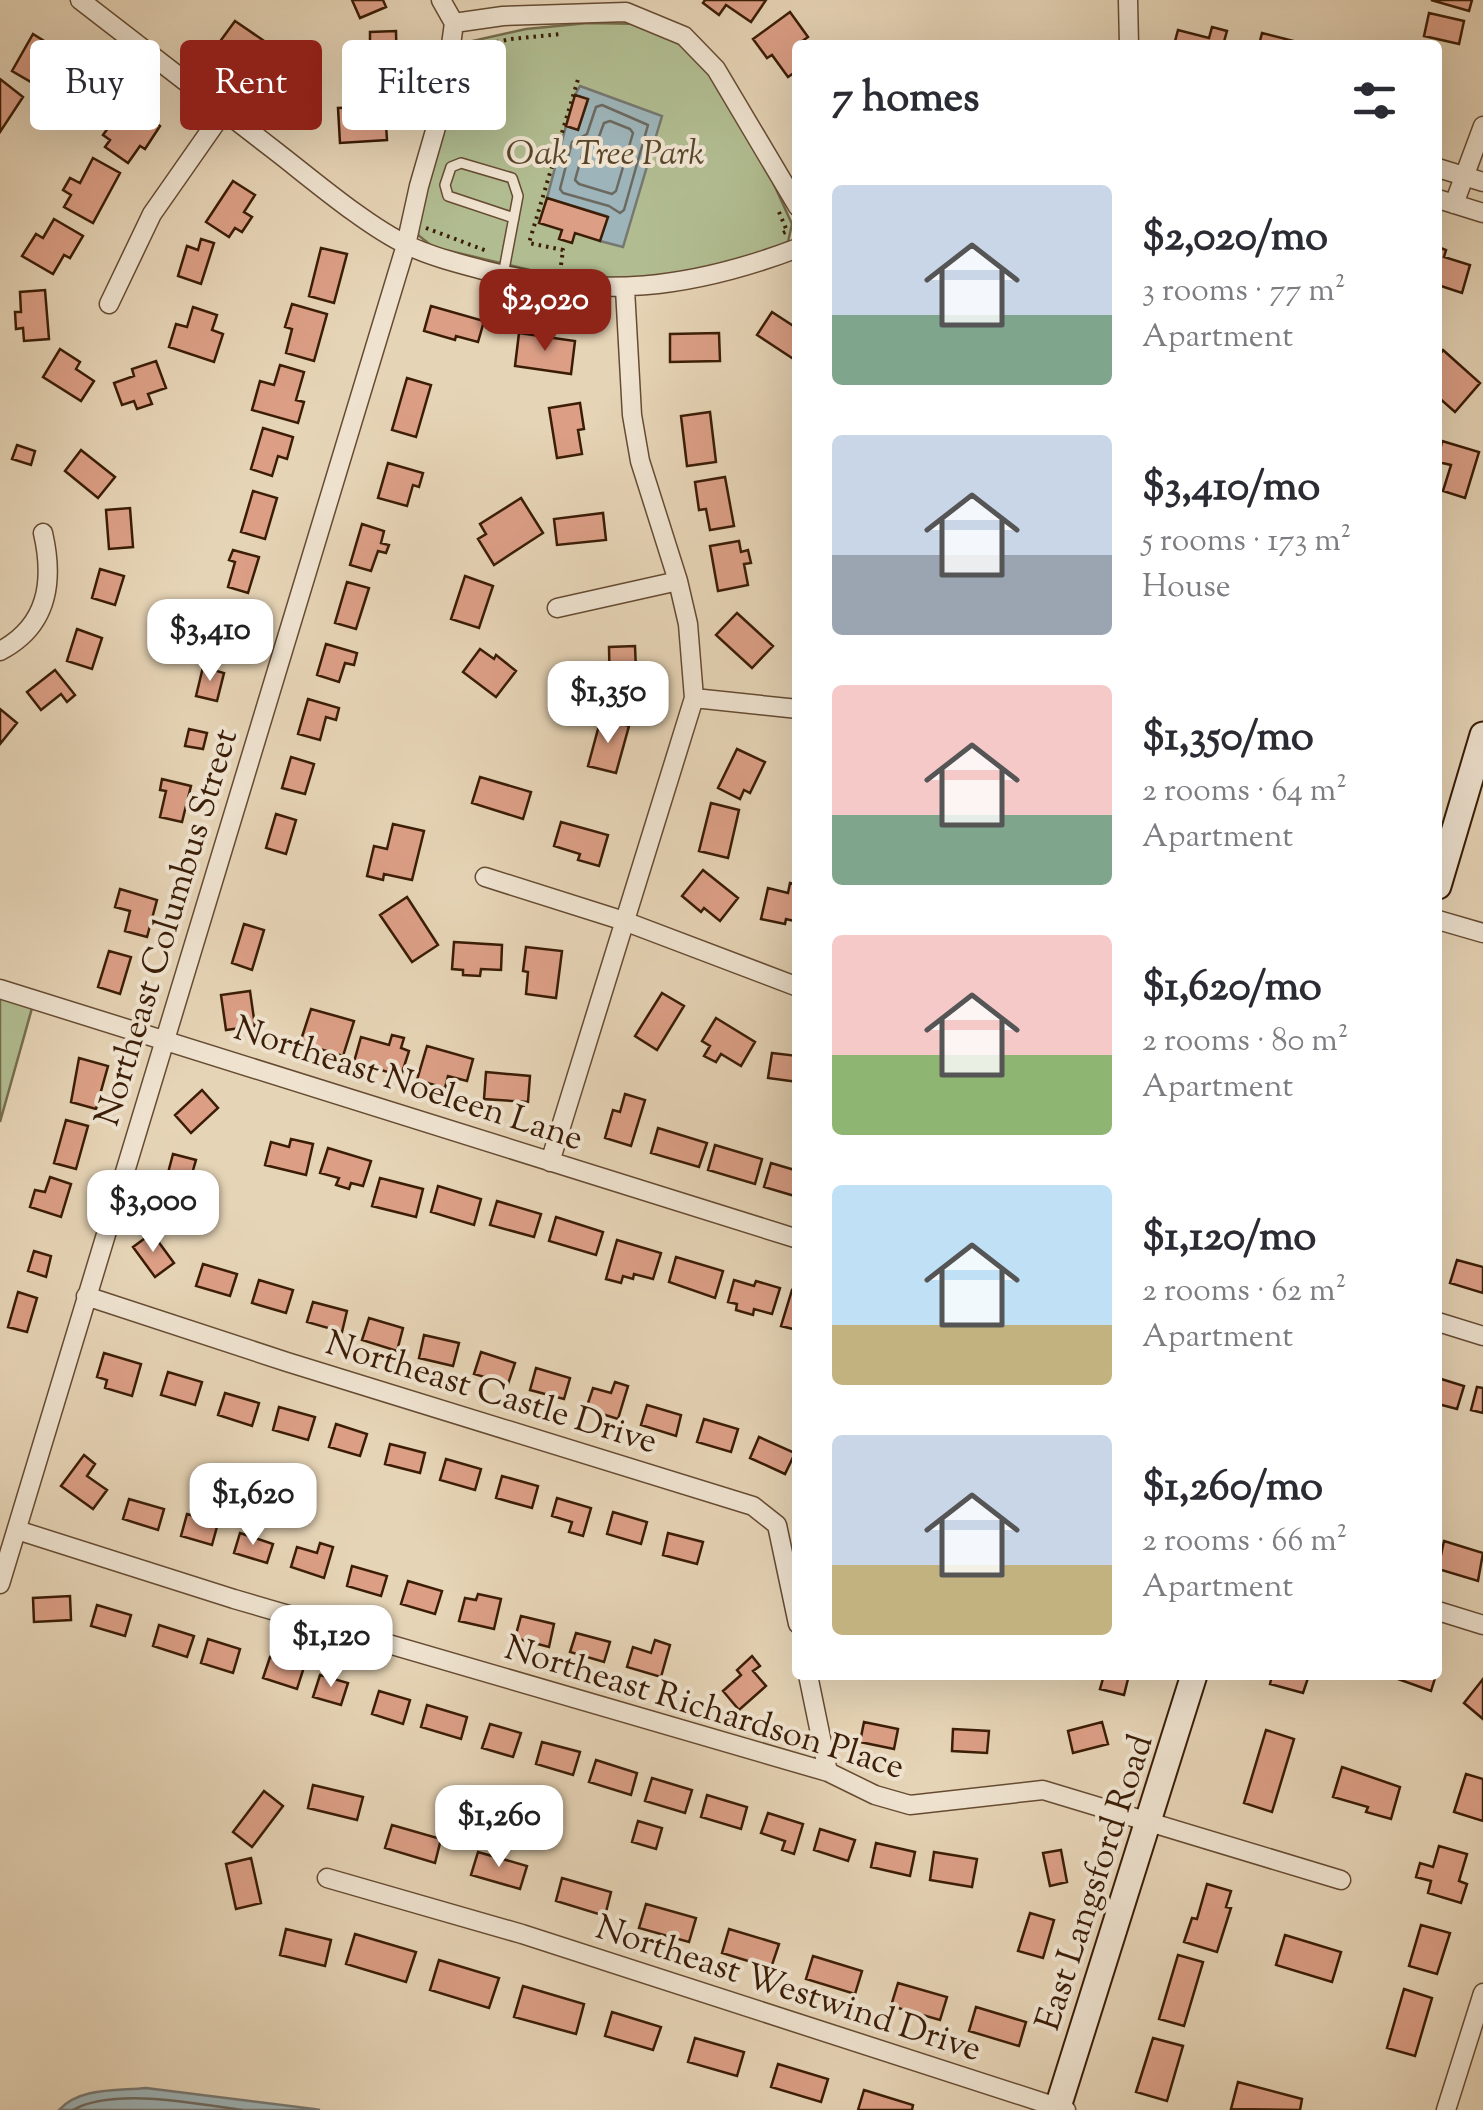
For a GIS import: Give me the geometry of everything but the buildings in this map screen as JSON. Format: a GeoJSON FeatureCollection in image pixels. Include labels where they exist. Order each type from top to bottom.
{"type":"FeatureCollection","features":[{"type":"Feature","properties":{"kind":"street"},"geometry":{"type":"LineString","coordinates":[[80,0],[180,77]]}},
{"type":"Feature","properties":{"kind":"street"},"geometry":{"type":"LineString","coordinates":[[441,0],[454,23],[503,16],[626,12],[684,36],[716,69],[792,197]]}},
{"type":"Feature","properties":{"kind":"street"},"geometry":{"type":"LineString","coordinates":[[1128,0],[1129,40]]}},
{"type":"Feature","properties":{"kind":"street","name":"Northeast Columbus Street"},"geometry":{"type":"LineString","coordinates":[[0,1584],[406,245],[443,104],[454,23]]}},
{"type":"Feature","properties":{"kind":"street"},"geometry":{"type":"LineString","coordinates":[[1483,126],[1464,176],[1446,201],[1483,213]]}},
{"type":"Feature","properties":{"kind":"street"},"geometry":{"type":"LineString","coordinates":[[109,304],[152,214],[211,130]]}},
{"type":"Feature","properties":{"kind":"street"},"geometry":{"type":"LineString","coordinates":[[248,130],[330,194],[406,245],[504,266],[539,284],[625,289],[690,282],[746,268],[792,250]]}},
{"type":"Feature","properties":{"kind":"street"},"geometry":{"type":"LineString","coordinates":[[1442,169],[1483,182]]}},
{"type":"Feature","properties":{"kind":"street"},"geometry":{"type":"LineString","coordinates":[[550,1162],[694,698],[688,624],[640,461],[632,415],[625,289]]}},
{"type":"Feature","properties":{"kind":"street"},"geometry":{"type":"LineString","coordinates":[[0,651],[22,636],[50,583],[43,532]]}},
{"type":"Feature","properties":{"kind":"street"},"geometry":{"type":"LineString","coordinates":[[557,608],[678,581]]}},
{"type":"Feature","properties":{"kind":"street"},"geometry":{"type":"LineString","coordinates":[[694,698],[792,708]]}},
{"type":"Feature","properties":{"kind":"street"},"geometry":{"type":"LineString","coordinates":[[1442,873],[1483,735]]}},
{"type":"Feature","properties":{"kind":"street"},"geometry":{"type":"LineString","coordinates":[[485,876],[624,921],[792,984]]}},
{"type":"Feature","properties":{"kind":"street"},"geometry":{"type":"LineString","coordinates":[[1442,921],[1483,932]]}},
{"type":"Feature","properties":{"kind":"street","name":"Northeast Noeleen Lane"},"geometry":{"type":"LineString","coordinates":[[0,989],[792,1237]]}},
{"type":"Feature","properties":{"kind":"street","name":"Northeast Castle Drive"},"geometry":{"type":"LineString","coordinates":[[86,1296],[752,1506],[777,1525],[792,1580]]}},
{"type":"Feature","properties":{"kind":"street"},"geometry":{"type":"LineString","coordinates":[[1442,1323],[1483,1336]]}},
{"type":"Feature","properties":{"kind":"street","name":"Northeast Richardson Place"},"geometry":{"type":"LineString","coordinates":[[17,1530],[234,1599],[828,1772],[875,1795],[910,1804],[1043,1790],[1341,1880]]}},
{"type":"Feature","properties":{"kind":"street"},"geometry":{"type":"LineString","coordinates":[[1442,1613],[1483,1626]]}},
{"type":"Feature","properties":{"kind":"street"},"geometry":{"type":"LineString","coordinates":[[809,1680],[828,1772]]}},
{"type":"Feature","properties":{"kind":"street","name":"East Langsford Road"},"geometry":{"type":"LineString","coordinates":[[1061,2109],[1192,1680]]}},
{"type":"Feature","properties":{"kind":"street","name":"Northeast Westwind Drive"},"geometry":{"type":"LineString","coordinates":[[327,1878],[522,1934],[1061,2109]]}},
{"type":"Feature","properties":{"kind":"street"},"geometry":{"type":"LineString","coordinates":[[1446,2110],[1483,1993]]}},
{"type":"Feature","properties":{"kind":"lane"},"geometry":{"type":"LineString","coordinates":[[504,266],[514,218],[518,196],[512,178],[461,163],[451,167],[445,185],[448,196],[514,218]]}},
{"type":"Feature","properties":{"kind":"path"},"geometry":{"type":"LineString","coordinates":[[506,40],[564,33]]}},
{"type":"Feature","properties":{"kind":"path"},"geometry":{"type":"LineString","coordinates":[[560,270],[563,250],[528,243],[579,76]]}},
{"type":"Feature","properties":{"kind":"path"},"geometry":{"type":"LineString","coordinates":[[773,238],[787,231],[774,201]]}},
{"type":"Feature","properties":{"kind":"path"},"geometry":{"type":"LineString","coordinates":[[412,218],[504,266]]}},
{"type":"Feature","properties":{"kind":"path"},"geometry":{"type":"LineString","coordinates":[[594,302],[594,324]]}},
{"type":"Feature","properties":{"kind":"green space","name":"Oak Tree Park"},"geometry":{"type":"Polygon","coordinates":[[[588,23],[643,24],[683,46],[717,81],[772,180],[792,224],[788,242],[713,271],[641,281],[572,280],[433,247],[418,235],[418,214],[438,130],[506,130],[506,40],[477,40],[526,29],[588,23]]]}},
{"type":"Feature","properties":{"kind":"green space"},"geometry":{"type":"Polygon","coordinates":[[[0,989],[34,1001],[0,1122],[0,989]]]}},
{"type":"Feature","properties":{"kind":"water"},"geometry":{"type":"Polygon","coordinates":[[[580,86],[662,116],[623,247],[600,241],[607,216],[547,198],[566,126],[578,129],[588,100],[575,95],[580,86]]]}},
{"type":"Feature","properties":{"kind":"water"},"geometry":{"type":"Polygon","coordinates":[[[146,2088],[320,2110],[59,2110],[88,2094],[146,2088]]]}}]}
